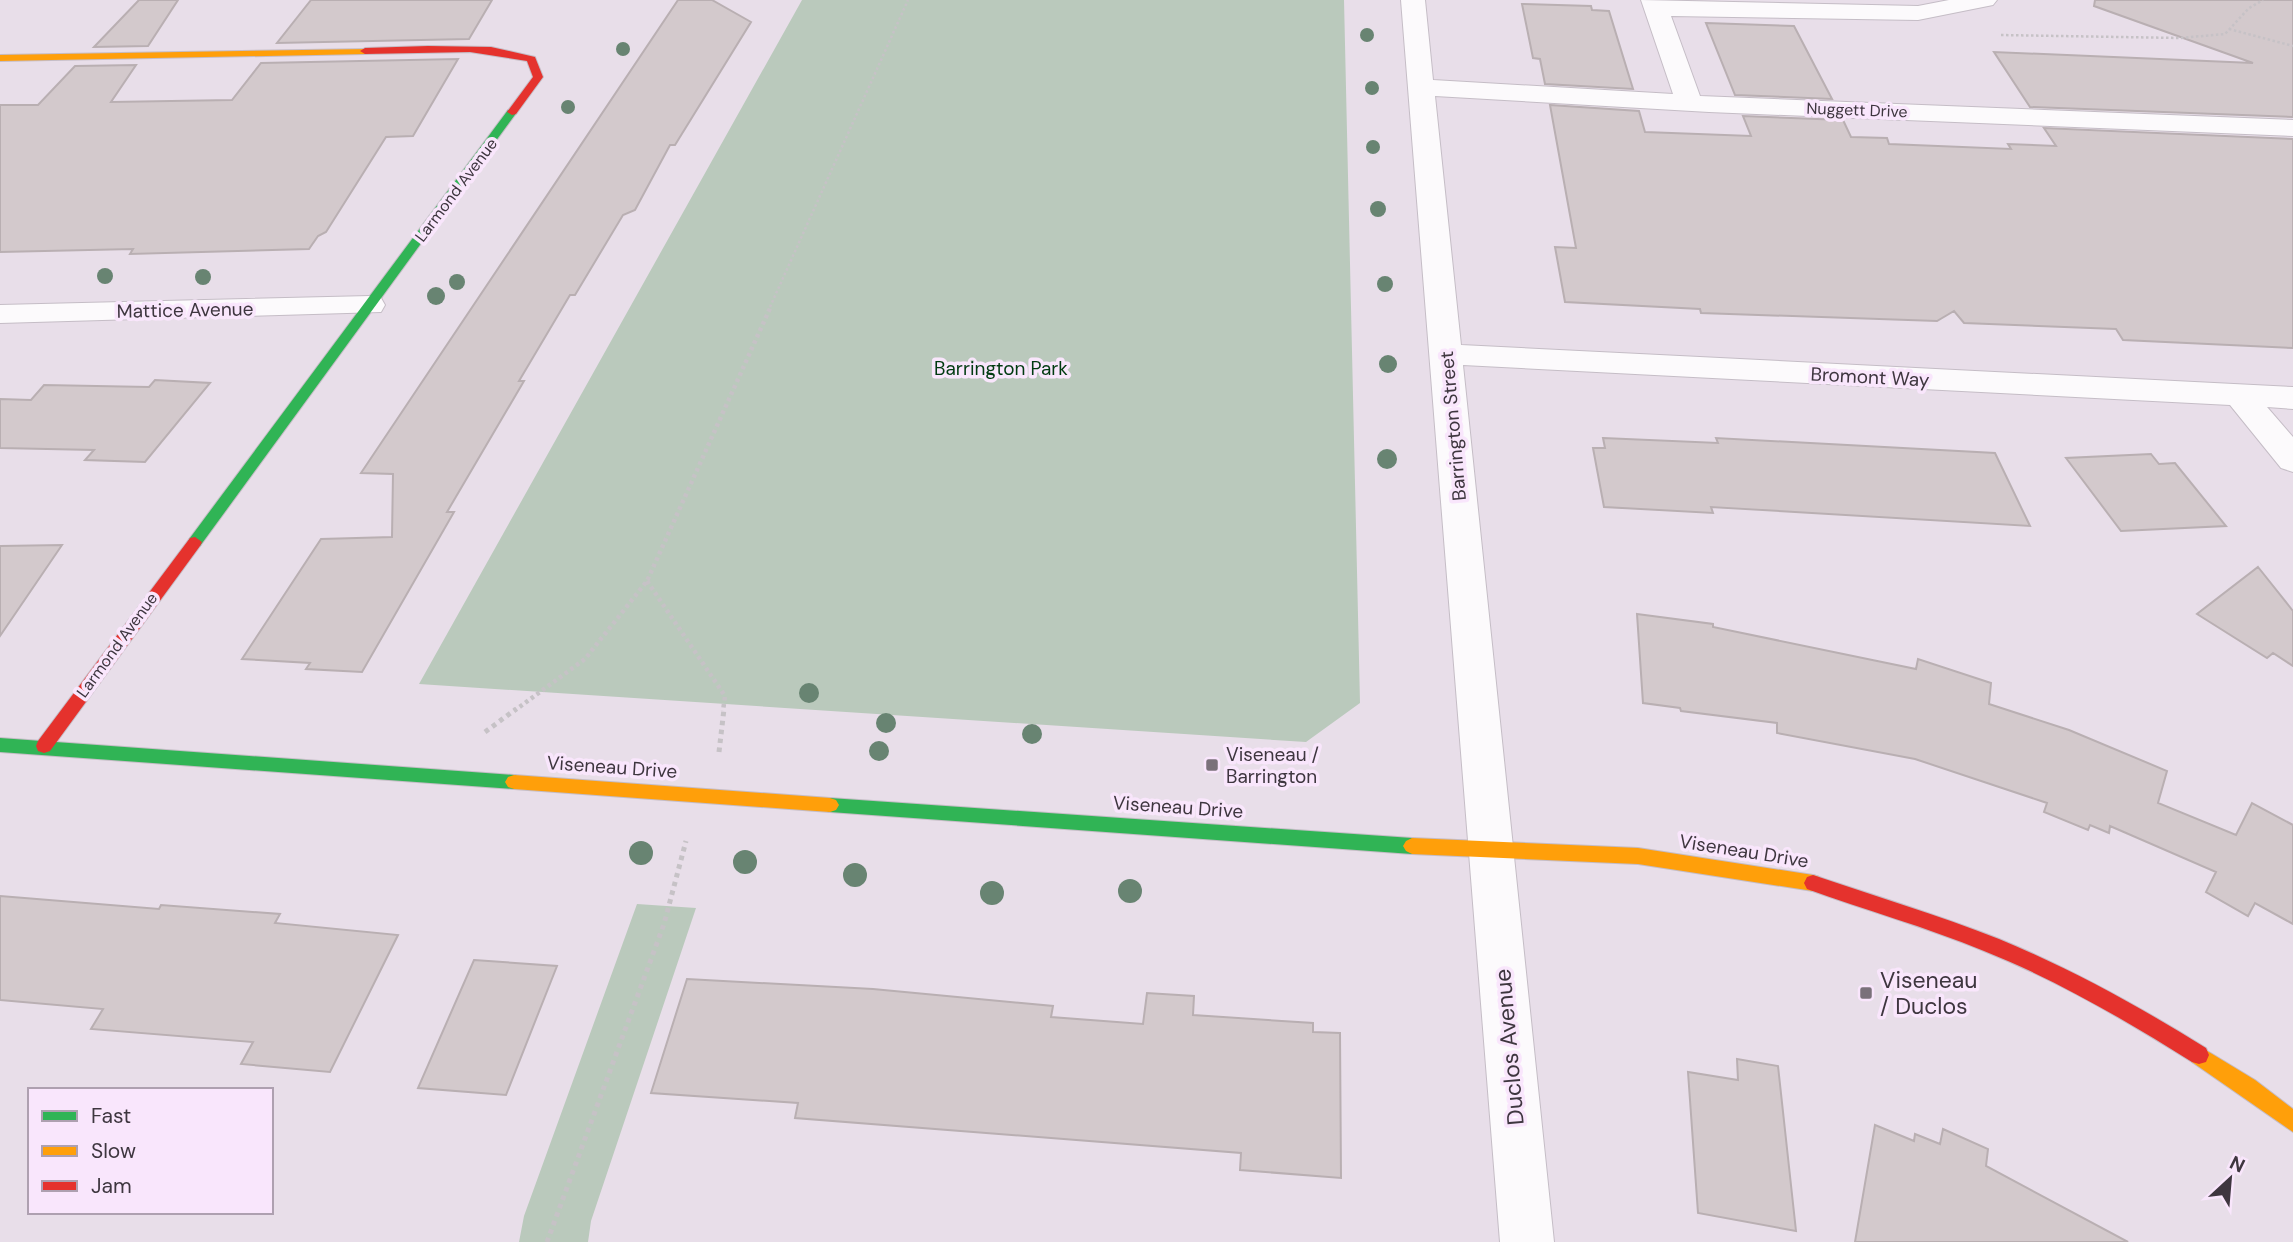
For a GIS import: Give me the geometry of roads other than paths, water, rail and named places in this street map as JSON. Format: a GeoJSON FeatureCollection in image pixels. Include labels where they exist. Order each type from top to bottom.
{"type":"FeatureCollection","features":[{"type":"Feature","properties":{"kind":"street","name":"Barrington Street"},"geometry":{"type":"LineString","coordinates":[[1413,0],[1491,852]]}},
{"type":"Feature","properties":{"kind":"street"},"geometry":{"type":"LineString","coordinates":[[1689,102],[1655,5],[1936,10],[1985,0]]}},
{"type":"Feature","properties":{"kind":"street","name":"Larmond Avenue"},"geometry":{"type":"LineString","coordinates":[[0,58],[506,51],[531,60],[538,77],[44,746]]}},
{"type":"Feature","properties":{"kind":"street","name":"Nuggett Drive"},"geometry":{"type":"LineString","coordinates":[[1420,87],[1689,102],[2293,128]]}},
{"type":"Feature","properties":{"kind":"street","name":"Mattice Avenue"},"geometry":{"type":"LineString","coordinates":[[0,314],[370,305]]}},
{"type":"Feature","properties":{"kind":"street","name":"Bromont Way"},"geometry":{"type":"LineString","coordinates":[[1446,354],[2293,398]]}},
{"type":"Feature","properties":{"kind":"street"},"geometry":{"type":"LineString","coordinates":[[2240,396],[2293,460]]}},
{"type":"Feature","properties":{"kind":"street","name":"Viseneau Drive"},"geometry":{"type":"LineString","coordinates":[[0,745],[44,746],[423,777],[707,794],[1491,852],[1638,856],[1809,882],[1963,934],[2061,978],[2160,1030],[2248,1087],[2293,1122]]}},
{"type":"Feature","properties":{"kind":"street","name":"Duclos Avenue"},"geometry":{"type":"LineString","coordinates":[[1491,852],[1527,1242]]}},
{"type":"Feature","properties":{"kind":"place","name":"Viseneau / Barrington"},"geometry":{"type":"Point","coordinates":[1212,765]}},
{"type":"Feature","properties":{"kind":"place","name":"Viseneau / Duclos"},"geometry":{"type":"Point","coordinates":[1866,993]}},
{"type":"Feature","properties":{"kind":"park label","name":"Barrington Park"},"geometry":{"type":"Point","coordinates":[1001,368]}}]}
